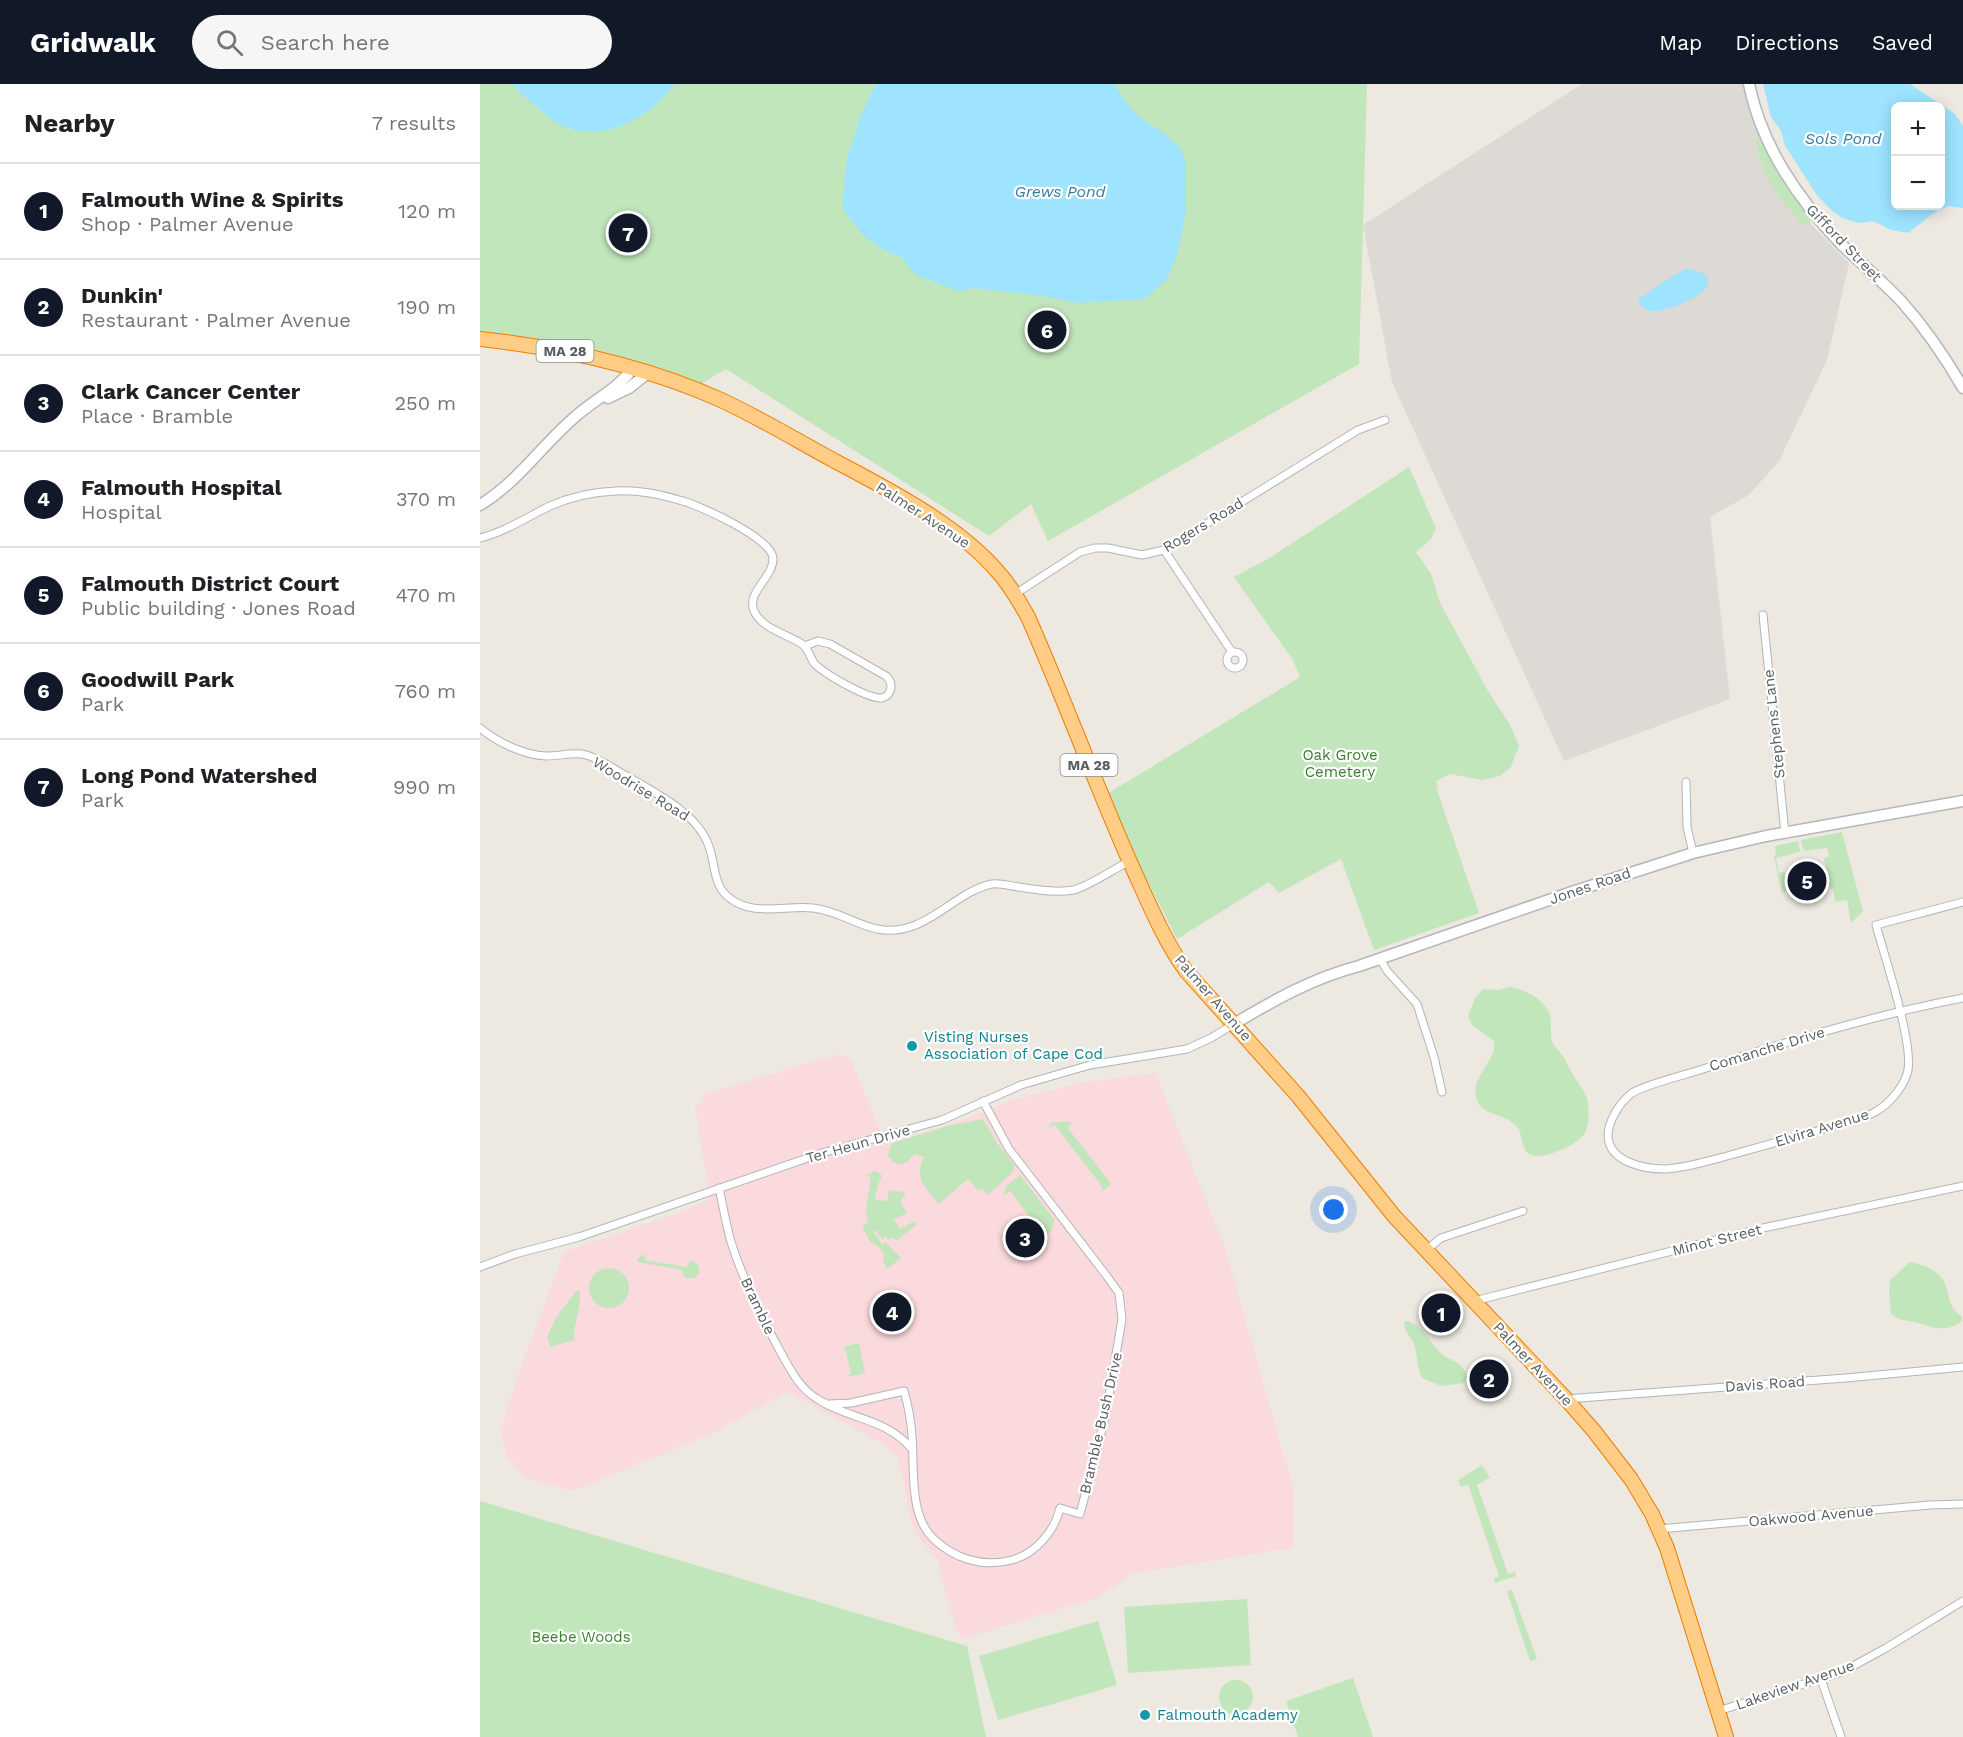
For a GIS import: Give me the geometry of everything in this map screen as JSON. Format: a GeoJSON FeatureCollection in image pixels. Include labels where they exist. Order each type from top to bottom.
{"type":"FeatureCollection","features":[{"type":"Feature","properties":{"kind":"highway","name":"MA 28"},"geometry":{"type":"LineString","coordinates":[[480,339],[576,353],[648,373]]}},
{"type":"Feature","properties":{"kind":"highway","name":"Palmer Avenue"},"geometry":{"type":"LineString","coordinates":[[648,373],[720,400],[774,426],[926,513],[977,550],[999,572],[1015,594],[1041,646],[1072,726],[1156,921],[1171,949],[1197,985],[1301,1100],[1425,1251],[1566,1399],[1632,1479],[1659,1529],[1684,1600],[1726,1737]]}},
{"type":"Feature","properties":{"kind":"main road","name":"Gifford Street"},"geometry":{"type":"LineString","coordinates":[[1749,84],[1757,116],[1768,142],[1797,192],[1827,228],[1901,302],[1928,333],[1963,388]]}},
{"type":"Feature","properties":{"kind":"main road"},"geometry":{"type":"LineString","coordinates":[[480,505],[507,484],[577,415],[621,384],[633,368]]}},
{"type":"Feature","properties":{"kind":"main road"},"geometry":{"type":"LineString","coordinates":[[593,402],[613,397],[648,373]]}},
{"type":"Feature","properties":{"kind":"main road","name":"Jones Road"},"geometry":{"type":"LineString","coordinates":[[1234,1024],[1312,981],[1693,853],[1730,843],[1963,801]]}},
{"type":"Feature","properties":{"kind":"street","name":"Rogers Road"},"geometry":{"type":"LineString","coordinates":[[1015,594],[1080,552],[1095,548],[1108,548],[1142,555],[1164,550],[1358,430],[1384,420]]}},
{"type":"Feature","properties":{"kind":"street"},"geometry":{"type":"LineString","coordinates":[[480,538],[499,532],[553,505],[590,494],[634,491],[682,500],[743,530],[765,544],[771,551],[772,565],[768,576],[756,592],[753,603],[754,612],[768,626],[805,646],[808,655],[819,668],[872,697],[882,698],[888,693],[891,686],[889,679],[830,644],[818,641],[805,646]]}},
{"type":"Feature","properties":{"kind":"street"},"geometry":{"type":"LineString","coordinates":[[1164,550],[1232,652]]}},
{"type":"Feature","properties":{"kind":"street","name":"Stephens Lane"},"geometry":{"type":"LineString","coordinates":[[1763,615],[1785,833]]}},
{"type":"Feature","properties":{"kind":"street","name":"Woodrise Road"},"geometry":{"type":"LineString","coordinates":[[480,728],[492,738],[523,751],[545,756],[585,755],[622,773],[684,813],[701,830],[709,845],[719,886],[726,895],[751,908],[779,910],[814,908],[879,931],[898,930],[939,914],[972,892],[994,884],[1047,890],[1075,889],[1130,861]]}},
{"type":"Feature","properties":{"kind":"street"},"geometry":{"type":"LineString","coordinates":[[1686,782],[1687,827],[1693,853]]}},
{"type":"Feature","properties":{"kind":"street","name":"Elvira Avenue"},"geometry":{"type":"LineString","coordinates":[[1611,1147],[1623,1160],[1647,1167],[1667,1169],[1754,1149],[1869,1115],[1884,1106],[1898,1091],[1907,1074],[1910,1059],[1876,925],[1963,902]]}},
{"type":"Feature","properties":{"kind":"street"},"geometry":{"type":"LineString","coordinates":[[1380,959],[1388,972],[1417,1004],[1442,1092]]}},
{"type":"Feature","properties":{"kind":"street","name":"Comanche Drive"},"geometry":{"type":"LineString","coordinates":[[1611,1147],[1608,1139],[1611,1121],[1619,1107],[1634,1091],[1899,1010],[1963,998]]}},
{"type":"Feature","properties":{"kind":"street","name":"Ter Heun Drive"},"geometry":{"type":"LineString","coordinates":[[480,1267],[516,1254],[579,1237],[822,1153],[942,1120],[1021,1085],[1069,1070],[1187,1049],[1234,1024]]}},
{"type":"Feature","properties":{"kind":"street","name":"Bramble Bush Drive"},"geometry":{"type":"LineString","coordinates":[[829,1404],[851,1403],[904,1391],[912,1434],[916,1499],[921,1522],[936,1541],[948,1551],[987,1563],[1016,1559],[1028,1553],[1044,1539],[1055,1525],[1060,1508],[1080,1514],[1106,1414],[1122,1319],[1119,1293],[1009,1149],[983,1101]]}},
{"type":"Feature","properties":{"kind":"street","name":"Minot Street"},"geometry":{"type":"LineString","coordinates":[[1474,1301],[1763,1228],[1963,1186]]}},
{"type":"Feature","properties":{"kind":"street","name":"Bramble"},"geometry":{"type":"LineString","coordinates":[[719,1188],[734,1251],[764,1321],[800,1383],[813,1397],[853,1415],[881,1424],[913,1450]]}},
{"type":"Feature","properties":{"kind":"street"},"geometry":{"type":"LineString","coordinates":[[1425,1251],[1441,1238],[1523,1211]]}},
{"type":"Feature","properties":{"kind":"street","name":"Davis Road"},"geometry":{"type":"LineString","coordinates":[[1566,1399],[1963,1368]]}},
{"type":"Feature","properties":{"kind":"street","name":"Oakwood Avenue"},"geometry":{"type":"LineString","coordinates":[[1659,1529],[1963,1504]]}},
{"type":"Feature","properties":{"kind":"street","name":"Lakeview Avenue"},"geometry":{"type":"LineString","coordinates":[[1718,1711],[1821,1678],[1862,1662],[1963,1601]]}},
{"type":"Feature","properties":{"kind":"street"},"geometry":{"type":"LineString","coordinates":[[1821,1678],[1841,1737]]}},
{"type":"Feature","properties":{"kind":"shaded area"},"geometry":{"type":"Polygon","coordinates":[[[1582,84],[1743,84],[1749,110],[1798,211],[1849,263],[1827,360],[1779,461],[1749,495],[1710,517],[1730,699],[1564,761],[1392,382],[1363,225],[1582,84]]]}},
{"type":"Feature","properties":{"kind":"shaded area"},"geometry":{"type":"Polygon","coordinates":[[[840,1054],[851,1060],[878,1126],[889,1143],[972,1117],[1008,1101],[1079,1083],[1155,1073],[1226,1251],[1293,1488],[1293,1548],[1133,1573],[1099,1597],[965,1638],[956,1631],[938,1561],[914,1531],[898,1458],[882,1443],[788,1392],[713,1433],[572,1491],[524,1477],[506,1455],[500,1431],[564,1252],[708,1201],[707,1178],[695,1110],[705,1094],[840,1054]]]}},
{"type":"Feature","properties":{"kind":"green space"},"geometry":{"type":"Polygon","coordinates":[[[480,84],[1367,84],[1359,364],[1048,541],[1031,504],[989,536],[726,369],[694,388],[480,339],[480,84]]]}},
{"type":"Feature","properties":{"kind":"green space"},"geometry":{"type":"Polygon","coordinates":[[[1758,138],[1780,176],[1811,221],[1809,226],[1794,215],[1769,181],[1761,162],[1756,141],[1758,138]]]}},
{"type":"Feature","properties":{"kind":"green space","name":"Oak Grove Cemetery"},"geometry":{"type":"Polygon","coordinates":[[[1409,467],[1436,528],[1431,539],[1416,552],[1431,574],[1440,603],[1488,691],[1510,725],[1519,746],[1511,767],[1500,776],[1482,780],[1450,774],[1436,781],[1438,793],[1479,913],[1374,950],[1341,859],[1279,893],[1269,882],[1177,939],[1107,794],[1300,677],[1293,660],[1234,577],[1271,557],[1409,467]]]}},
{"type":"Feature","properties":{"kind":"green space"},"geometry":{"type":"Polygon","coordinates":[[[1842,832],[1863,911],[1851,923],[1847,900],[1835,902],[1833,889],[1830,889],[1824,858],[1829,857],[1827,848],[1804,851],[1801,840],[1842,832]]]}},
{"type":"Feature","properties":{"kind":"green space"},"geometry":{"type":"Polygon","coordinates":[[[1798,841],[1800,852],[1776,858],[1779,873],[1784,872],[1788,891],[1782,892],[1774,856],[1776,855],[1775,846],[1798,841]]]}},
{"type":"Feature","properties":{"kind":"green space"},"geometry":{"type":"Polygon","coordinates":[[[1510,987],[1524,991],[1543,1003],[1550,1016],[1552,1041],[1587,1098],[1589,1112],[1584,1134],[1568,1147],[1544,1155],[1537,1156],[1528,1153],[1517,1127],[1512,1122],[1482,1108],[1476,1096],[1478,1081],[1492,1055],[1494,1041],[1472,1025],[1468,1016],[1475,998],[1483,989],[1499,990],[1510,987]]]}},
{"type":"Feature","properties":{"kind":"green space"},"geometry":{"type":"Polygon","coordinates":[[[983,1119],[997,1143],[1015,1166],[1011,1174],[988,1195],[982,1188],[978,1191],[968,1179],[939,1204],[922,1183],[920,1177],[924,1157],[914,1154],[905,1163],[898,1164],[888,1156],[891,1144],[896,1142],[947,1126],[983,1119]]]}},
{"type":"Feature","properties":{"kind":"green space"},"geometry":{"type":"Polygon","coordinates":[[[1072,1122],[1068,1128],[1111,1184],[1099,1194],[1103,1188],[1055,1125],[1048,1129],[1051,1123],[1072,1122]]]}},
{"type":"Feature","properties":{"kind":"green space"},"geometry":{"type":"Polygon","coordinates":[[[875,1171],[882,1175],[875,1200],[887,1201],[889,1190],[904,1192],[905,1196],[900,1201],[907,1213],[894,1219],[900,1229],[914,1221],[916,1225],[897,1240],[891,1238],[888,1240],[884,1236],[883,1240],[875,1230],[873,1231],[882,1244],[885,1242],[901,1258],[887,1269],[883,1260],[884,1254],[878,1246],[870,1242],[862,1226],[868,1222],[866,1210],[871,1177],[865,1176],[875,1171]]]}},
{"type":"Feature","properties":{"kind":"green space"},"geometry":{"type":"Polygon","coordinates":[[[1020,1175],[1054,1219],[1052,1230],[1044,1236],[1010,1191],[1003,1196],[1006,1186],[1020,1175]]]}},
{"type":"Feature","properties":{"kind":"green space"},"geometry":{"type":"Polygon","coordinates":[[[644,1254],[645,1260],[687,1267],[692,1261],[698,1265],[700,1272],[694,1278],[685,1278],[682,1270],[638,1262],[637,1259],[644,1254]]]}},
{"type":"Feature","properties":{"kind":"green space"},"geometry":{"type":"Polygon","coordinates":[[[1910,1262],[1931,1269],[1943,1279],[1952,1306],[1962,1317],[1957,1325],[1939,1328],[1902,1320],[1891,1314],[1890,1280],[1910,1262]]]}},
{"type":"Feature","properties":{"kind":"green space"},"geometry":{"type":"Polygon","coordinates":[[[609,1268],[617,1269],[623,1274],[628,1280],[628,1296],[623,1302],[617,1307],[609,1308],[601,1307],[595,1302],[590,1296],[589,1288],[590,1280],[595,1274],[601,1269],[609,1268]]]}},
{"type":"Feature","properties":{"kind":"green space"},"geometry":{"type":"Polygon","coordinates":[[[579,1290],[580,1303],[575,1340],[550,1347],[547,1337],[557,1316],[579,1290]]]}},
{"type":"Feature","properties":{"kind":"green space"},"geometry":{"type":"Polygon","coordinates":[[[1408,1321],[1421,1330],[1441,1354],[1463,1368],[1467,1378],[1464,1383],[1441,1386],[1422,1378],[1414,1344],[1405,1328],[1404,1322],[1408,1321]]]}},
{"type":"Feature","properties":{"kind":"green space"},"geometry":{"type":"Polygon","coordinates":[[[859,1343],[865,1373],[848,1377],[847,1375],[851,1374],[846,1351],[844,1351],[845,1346],[859,1343]]]}},
{"type":"Feature","properties":{"kind":"green space"},"geometry":{"type":"Polygon","coordinates":[[[1482,1465],[1490,1478],[1477,1485],[1508,1574],[1515,1572],[1516,1576],[1495,1583],[1494,1579],[1499,1576],[1468,1484],[1461,1487],[1458,1480],[1482,1465]]]}},
{"type":"Feature","properties":{"kind":"green space","name":"Beebe Woods"},"geometry":{"type":"Polygon","coordinates":[[[480,1501],[967,1646],[986,1737],[480,1737],[480,1501]]]}},
{"type":"Feature","properties":{"kind":"green space"},"geometry":{"type":"Polygon","coordinates":[[[1512,1590],[1537,1659],[1530,1661],[1507,1591],[1512,1590]]]}},
{"type":"Feature","properties":{"kind":"green space"},"geometry":{"type":"Polygon","coordinates":[[[1247,1599],[1251,1665],[1128,1673],[1124,1607],[1247,1599]]]}},
{"type":"Feature","properties":{"kind":"green space"},"geometry":{"type":"Polygon","coordinates":[[[1098,1621],[1117,1685],[998,1720],[979,1656],[1098,1621]]]}},
{"type":"Feature","properties":{"kind":"green space"},"geometry":{"type":"Polygon","coordinates":[[[1353,1678],[1373,1737],[1298,1737],[1286,1701],[1353,1678]]]}},
{"type":"Feature","properties":{"kind":"green space"},"geometry":{"type":"Polygon","coordinates":[[[1236,1680],[1248,1685],[1253,1697],[1248,1709],[1236,1714],[1224,1709],[1219,1697],[1224,1685],[1236,1680]]]}},
{"type":"Feature","properties":{"kind":"water"},"geometry":{"type":"Polygon","coordinates":[[[513,84],[675,84],[643,115],[615,128],[586,132],[556,123],[521,94],[513,84]]]}},
{"type":"Feature","properties":{"kind":"water","name":"Grews Pond"},"geometry":{"type":"Polygon","coordinates":[[[876,84],[1115,84],[1131,109],[1171,139],[1186,161],[1186,213],[1177,255],[1167,279],[1145,299],[1078,303],[974,288],[959,291],[920,277],[902,258],[884,250],[864,236],[842,206],[847,157],[858,121],[876,84]]]}},
{"type":"Feature","properties":{"kind":"water","name":"Sols Pond"},"geometry":{"type":"Polygon","coordinates":[[[1763,84],[1910,84],[1937,102],[1891,102],[1891,210],[1940,210],[1908,233],[1891,230],[1873,221],[1859,223],[1842,218],[1817,195],[1785,146],[1781,131],[1771,117],[1763,84]]]}},
{"type":"Feature","properties":{"kind":"water","name":"Sols Pond"},"geometry":{"type":"Polygon","coordinates":[[[1945,107],[1955,114],[1963,126],[1963,208],[1945,208],[1945,107]]]}},
{"type":"Feature","properties":{"kind":"water"},"geometry":{"type":"Polygon","coordinates":[[[1686,269],[1695,270],[1707,277],[1707,285],[1699,294],[1686,302],[1661,310],[1648,311],[1638,303],[1640,298],[1686,269]]]}},
{"type":"Feature","properties":{"kind":"place","name":"Long Pond Watershed"},"geometry":{"type":"Point","coordinates":[628,233]}},
{"type":"Feature","properties":{"kind":"place","name":"Goodwill Park"},"geometry":{"type":"Point","coordinates":[1047,330]}},
{"type":"Feature","properties":{"kind":"place","name":"Falmouth District Court"},"geometry":{"type":"Point","coordinates":[1807,881]}},
{"type":"Feature","properties":{"kind":"place","name":"Visting Nurses Association of Cape Cod"},"geometry":{"type":"Point","coordinates":[912,1046]}},
{"type":"Feature","properties":{"kind":"place","name":"Clark Cancer Center"},"geometry":{"type":"Point","coordinates":[1025,1238]}},
{"type":"Feature","properties":{"kind":"place","name":"Falmouth Hospital"},"geometry":{"type":"Point","coordinates":[892,1312]}},
{"type":"Feature","properties":{"kind":"place","name":"Falmouth Wine & Spirits"},"geometry":{"type":"Point","coordinates":[1441,1313]}},
{"type":"Feature","properties":{"kind":"place","name":"Dunkin'"},"geometry":{"type":"Point","coordinates":[1489,1379]}},
{"type":"Feature","properties":{"kind":"place","name":"Falmouth Academy"},"geometry":{"type":"Point","coordinates":[1145,1715]}}]}
